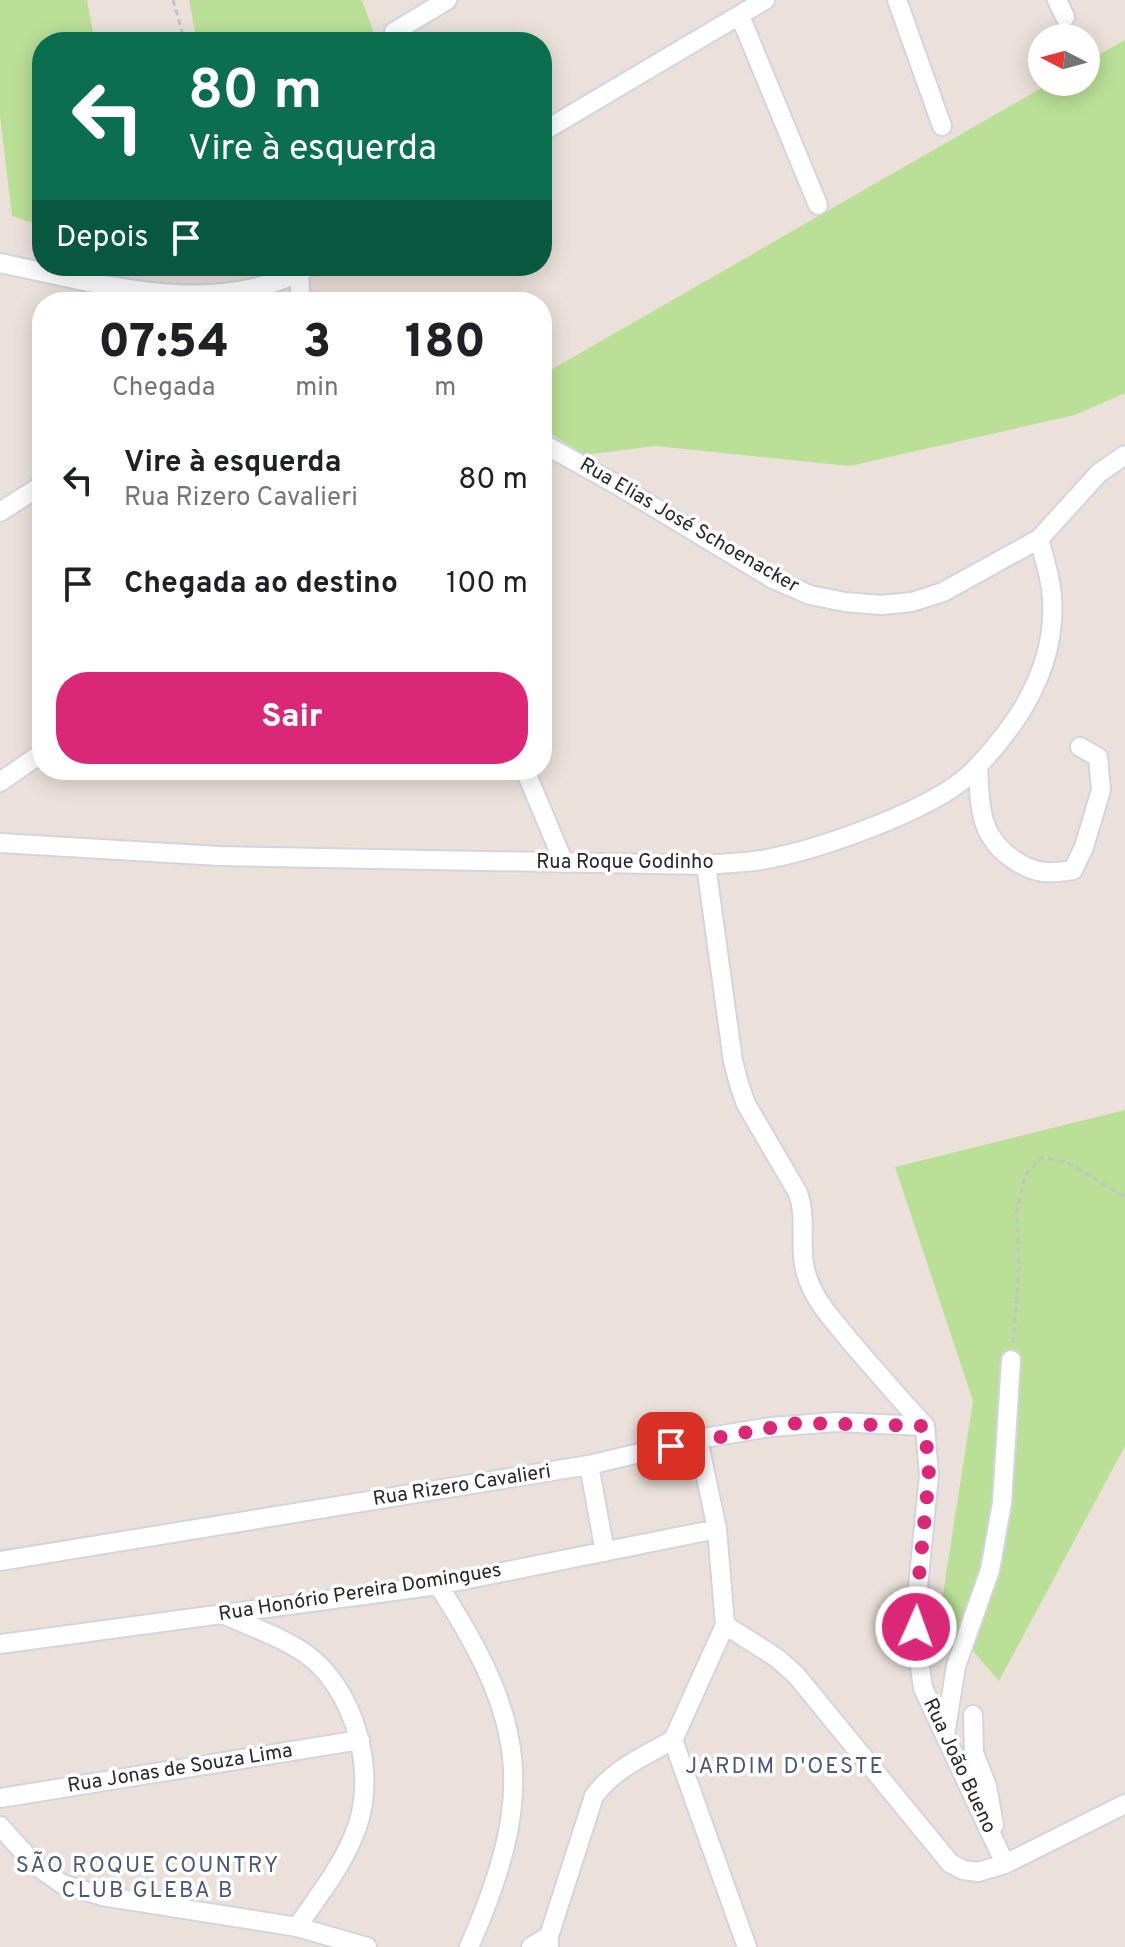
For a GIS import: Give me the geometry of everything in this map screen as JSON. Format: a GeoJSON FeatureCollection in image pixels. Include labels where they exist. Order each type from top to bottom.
{"type":"FeatureCollection","features":[{"type":"Feature","properties":{"kind":"street"},"geometry":{"type":"LineString","coordinates":[[394,32],[447,0]]}},
{"type":"Feature","properties":{"kind":"street"},"geometry":{"type":"LineString","coordinates":[[552,126],[765,0]]}},
{"type":"Feature","properties":{"kind":"street"},"geometry":{"type":"LineString","coordinates":[[897,0],[942,126]]}},
{"type":"Feature","properties":{"kind":"street"},"geometry":{"type":"LineString","coordinates":[[740,16],[818,205]]}},
{"type":"Feature","properties":{"kind":"street"},"geometry":{"type":"LineString","coordinates":[[0,263],[32,269]]}},
{"type":"Feature","properties":{"kind":"street"},"geometry":{"type":"LineString","coordinates":[[69,276],[154,292]]}},
{"type":"Feature","properties":{"kind":"street"},"geometry":{"type":"LineString","coordinates":[[232,292],[256,289],[290,276]]}},
{"type":"Feature","properties":{"kind":"street","name":"Rua Elias José Schoenacker"},"geometry":{"type":"LineString","coordinates":[[552,449],[773,579],[810,595],[881,605],[912,602],[943,592],[1039,539],[1099,473],[1125,455]]}},
{"type":"Feature","properties":{"kind":"street"},"geometry":{"type":"LineString","coordinates":[[0,512],[32,491]]}},
{"type":"Feature","properties":{"kind":"street","name":"Rua Roque Godinho"},"geometry":{"type":"LineString","coordinates":[[0,843],[206,856],[706,865],[759,860],[821,845],[912,809],[940,794],[967,777],[1006,733],[1028,701],[1048,648],[1052,600],[1039,539]]}},
{"type":"Feature","properties":{"kind":"street"},"geometry":{"type":"LineString","coordinates":[[978,766],[984,824],[996,848],[1023,867],[1048,874],[1073,870],[1084,847],[1101,790],[1098,757],[1080,747]]}},
{"type":"Feature","properties":{"kind":"street"},"geometry":{"type":"LineString","coordinates":[[0,782],[32,760]]}},
{"type":"Feature","properties":{"kind":"street"},"geometry":{"type":"LineString","coordinates":[[529,780],[564,863]]}},
{"type":"Feature","properties":{"kind":"street"},"geometry":{"type":"LineString","coordinates":[[706,865],[733,1061],[746,1104],[798,1193],[803,1207],[806,1277],[833,1320],[925,1426]]}},
{"type":"Feature","properties":{"kind":"street"},"geometry":{"type":"LineString","coordinates":[[945,1735],[956,1666],[990,1570],[1002,1503],[1011,1360]]}},
{"type":"Feature","properties":{"kind":"street","name":"Rua Rizero Cavalieri"},"geometry":{"type":"LineString","coordinates":[[0,1561],[589,1465],[698,1439],[798,1423],[925,1426]]}},
{"type":"Feature","properties":{"kind":"street","name":"Rua João Bueno"},"geometry":{"type":"LineString","coordinates":[[925,1426],[929,1475],[916,1607],[917,1647],[923,1688],[1001,1856]]}},
{"type":"Feature","properties":{"kind":"street"},"geometry":{"type":"LineString","coordinates":[[531,1947],[549,1941],[594,1796],[605,1781],[618,1771],[673,1740],[725,1625],[717,1529],[698,1439]]}},
{"type":"Feature","properties":{"kind":"street"},"geometry":{"type":"LineString","coordinates":[[589,1465],[605,1552]]}},
{"type":"Feature","properties":{"kind":"street","name":"Rua Honório Pereira Domingues"},"geometry":{"type":"LineString","coordinates":[[0,1644],[438,1585],[717,1529]]}},
{"type":"Feature","properties":{"kind":"street"},"geometry":{"type":"LineString","coordinates":[[438,1585],[474,1643],[493,1682],[503,1711],[514,1770],[514,1795],[499,1872],[469,1947]]}},
{"type":"Feature","properties":{"kind":"street"},"geometry":{"type":"LineString","coordinates":[[223,1614],[289,1643],[320,1665],[340,1693],[360,1740],[366,1777],[357,1829],[342,1859],[297,1927]]}},
{"type":"Feature","properties":{"kind":"street"},"geometry":{"type":"LineString","coordinates":[[725,1625],[777,1658],[796,1675],[950,1863],[963,1870],[978,1872],[1001,1856],[1125,1804]]}},
{"type":"Feature","properties":{"kind":"street"},"geometry":{"type":"LineString","coordinates":[[973,1715],[974,1753],[987,1786],[1001,1856]]}},
{"type":"Feature","properties":{"kind":"street","name":"Rua Jonas de Souza Lima"},"geometry":{"type":"LineString","coordinates":[[0,1798],[360,1740]]}},
{"type":"Feature","properties":{"kind":"street"},"geometry":{"type":"LineString","coordinates":[[673,1740],[747,1947]]}},
{"type":"Feature","properties":{"kind":"street"},"geometry":{"type":"LineString","coordinates":[[0,1826],[35,1865],[62,1884],[102,1896],[297,1927],[367,1947]]}},
{"type":"Feature","properties":{"kind":"path"},"geometry":{"type":"LineString","coordinates":[[173,0],[182,32]]}},
{"type":"Feature","properties":{"kind":"path"},"geometry":{"type":"LineString","coordinates":[[1011,1360],[1019,1270],[1017,1212],[1025,1175],[1042,1157],[1068,1163],[1125,1197]]}},
{"type":"Feature","properties":{"kind":"green space"},"geometry":{"type":"Polygon","coordinates":[[[0,0],[87,0],[93,32],[32,32],[32,223],[12,216],[0,116],[0,0]]]}},
{"type":"Feature","properties":{"kind":"green space"},"geometry":{"type":"Polygon","coordinates":[[[189,0],[362,0],[373,32],[195,32],[189,0]]]}},
{"type":"Feature","properties":{"kind":"green space"},"geometry":{"type":"Polygon","coordinates":[[[1125,40],[1125,393],[1075,415],[850,466],[655,446],[584,455],[552,434],[552,369],[1028,96],[1100,96],[1100,54],[1125,40]]]}},
{"type":"Feature","properties":{"kind":"green space"},"geometry":{"type":"Polygon","coordinates":[[[1125,1110],[1125,1446],[999,1681],[940,1613],[973,1401],[895,1167],[1125,1110]]]}},
{"type":"Feature","properties":{"kind":"district","name":"JARDIM D'OESTE"},"geometry":{"type":"Point","coordinates":[785,1767]}},
{"type":"Feature","properties":{"kind":"district","name":"SÃO ROQUE COUNTRY CLUB GLEBA B"},"geometry":{"type":"Point","coordinates":[148,1878]}},
{"type":"Feature","properties":{"kind":"route"},"geometry":{"type":"LineString","coordinates":[[671,1446],[798,1423],[925,1426],[929,1475],[916,1627]]}}]}
